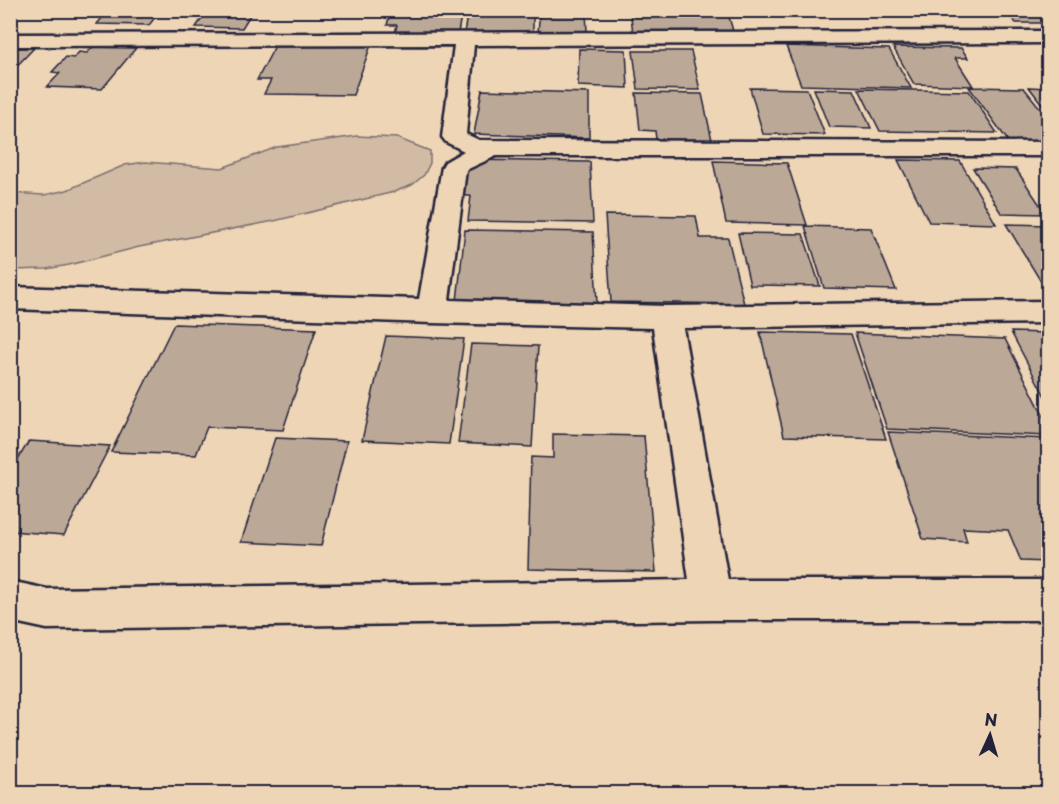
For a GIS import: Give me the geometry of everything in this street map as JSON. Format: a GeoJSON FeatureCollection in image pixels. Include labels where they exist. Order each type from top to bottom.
{"type":"FeatureCollection","features":[{"type":"Feature","properties":{"kind":"street"},"geometry":{"type":"LineString","coordinates":[[10,40],[465,40],[811,28],[1048,37]]}},
{"type":"Feature","properties":{"kind":"street"},"geometry":{"type":"LineString","coordinates":[[465,40],[454,137],[474,147],[494,149],[1048,149]]}},
{"type":"Feature","properties":{"kind":"street"},"geometry":{"type":"LineString","coordinates":[[432,312],[454,167],[472,156],[494,149]]}},
{"type":"Feature","properties":{"kind":"street"},"geometry":{"type":"LineString","coordinates":[[10,298],[666,317],[1048,312]]}},
{"type":"Feature","properties":{"kind":"street"},"geometry":{"type":"LineString","coordinates":[[666,317],[712,600]]}},
{"type":"Feature","properties":{"kind":"street"},"geometry":{"type":"LineString","coordinates":[[10,601],[47,609],[712,600],[1048,600]]}},
{"type":"Feature","properties":{"kind":"shaded area"},"geometry":{"type":"Polygon","coordinates":[[[357,136],[397,138],[430,151],[430,163],[424,175],[412,185],[394,192],[274,221],[139,247],[69,265],[46,269],[11,270],[11,193],[44,195],[67,190],[125,165],[145,162],[222,168],[277,147],[357,136]]]}},
{"type":"Feature","properties":{"kind":"building"},"geometry":{"type":"Polygon","coordinates":[[[109,10],[161,10],[149,25],[97,24],[109,10]]]}},
{"type":"Feature","properties":{"kind":"building"},"geometry":{"type":"Polygon","coordinates":[[[208,10],[253,10],[242,28],[196,27],[208,10]]]}},
{"type":"Feature","properties":{"kind":"building"},"geometry":{"type":"Polygon","coordinates":[[[391,10],[462,10],[458,33],[395,33],[397,25],[387,25],[391,10]]]}},
{"type":"Feature","properties":{"kind":"building"},"geometry":{"type":"Polygon","coordinates":[[[468,10],[533,10],[533,33],[464,33],[468,10]]]}},
{"type":"Feature","properties":{"kind":"building"},"geometry":{"type":"Polygon","coordinates":[[[540,10],[586,10],[587,33],[538,32],[540,10]]]}},
{"type":"Feature","properties":{"kind":"building"},"geometry":{"type":"Polygon","coordinates":[[[630,10],[727,10],[733,31],[713,31],[714,34],[633,32],[630,10]]]}},
{"type":"Feature","properties":{"kind":"building"},"geometry":{"type":"Polygon","coordinates":[[[1005,10],[1048,10],[1048,23],[1016,23],[1005,10]]]}},
{"type":"Feature","properties":{"kind":"building"},"geometry":{"type":"Polygon","coordinates":[[[276,44],[371,45],[353,95],[264,94],[271,80],[257,80],[276,44]]]}},
{"type":"Feature","properties":{"kind":"building"},"geometry":{"type":"Polygon","coordinates":[[[786,46],[889,49],[911,88],[801,85],[786,46]]]}},
{"type":"Feature","properties":{"kind":"building"},"geometry":{"type":"Polygon","coordinates":[[[93,47],[136,48],[102,89],[47,87],[60,73],[52,72],[66,57],[74,58],[79,52],[87,53],[93,47]]]}},
{"type":"Feature","properties":{"kind":"building"},"geometry":{"type":"Polygon","coordinates":[[[893,47],[961,48],[968,58],[955,58],[973,86],[914,84],[893,47]]]}},
{"type":"Feature","properties":{"kind":"building"},"geometry":{"type":"Polygon","coordinates":[[[10,48],[34,48],[10,73],[10,48]]]}},
{"type":"Feature","properties":{"kind":"building"},"geometry":{"type":"Polygon","coordinates":[[[579,49],[626,50],[628,88],[578,86],[579,49]]]}},
{"type":"Feature","properties":{"kind":"building"},"geometry":{"type":"Polygon","coordinates":[[[633,51],[691,51],[700,90],[638,89],[633,51]]]}},
{"type":"Feature","properties":{"kind":"building"},"geometry":{"type":"Polygon","coordinates":[[[969,87],[1024,88],[1048,118],[1048,142],[1008,141],[969,87]]]}},
{"type":"Feature","properties":{"kind":"building"},"geometry":{"type":"Polygon","coordinates":[[[1029,87],[1048,88],[1048,112],[1029,87]]]}},
{"type":"Feature","properties":{"kind":"building"},"geometry":{"type":"Polygon","coordinates":[[[750,88],[807,89],[825,135],[763,134],[750,88]]]}},
{"type":"Feature","properties":{"kind":"building"},"geometry":{"type":"Polygon","coordinates":[[[814,89],[854,90],[871,128],[829,127],[814,89]]]}},
{"type":"Feature","properties":{"kind":"building"},"geometry":{"type":"Polygon","coordinates":[[[859,89],[969,91],[997,133],[880,131],[859,89]]]}},
{"type":"Feature","properties":{"kind":"building"},"geometry":{"type":"Polygon","coordinates":[[[482,90],[589,93],[589,138],[474,134],[482,90]]]}},
{"type":"Feature","properties":{"kind":"building"},"geometry":{"type":"Polygon","coordinates":[[[636,93],[702,94],[712,140],[656,139],[655,131],[640,130],[636,93]]]}},
{"type":"Feature","properties":{"kind":"building"},"geometry":{"type":"Polygon","coordinates":[[[467,160],[590,162],[593,223],[468,221],[471,196],[462,196],[467,160]]]}},
{"type":"Feature","properties":{"kind":"building"},"geometry":{"type":"Polygon","coordinates":[[[898,160],[960,161],[996,224],[929,222],[898,160]]]}},
{"type":"Feature","properties":{"kind":"building"},"geometry":{"type":"Polygon","coordinates":[[[713,161],[787,163],[807,225],[726,223],[713,161]]]}},
{"type":"Feature","properties":{"kind":"building"},"geometry":{"type":"Polygon","coordinates":[[[973,168],[1016,169],[1046,214],[1001,213],[973,168]]]}},
{"type":"Feature","properties":{"kind":"building"},"geometry":{"type":"Polygon","coordinates":[[[605,215],[696,216],[700,238],[728,238],[744,304],[611,302],[605,215]]]}},
{"type":"Feature","properties":{"kind":"building"},"geometry":{"type":"Polygon","coordinates":[[[1006,224],[1048,225],[1048,285],[1043,285],[1006,224]]]}},
{"type":"Feature","properties":{"kind":"building"},"geometry":{"type":"Polygon","coordinates":[[[805,226],[871,228],[896,290],[824,288],[805,226]]]}},
{"type":"Feature","properties":{"kind":"building"},"geometry":{"type":"Polygon","coordinates":[[[465,230],[593,232],[597,303],[457,301],[465,230]]]}},
{"type":"Feature","properties":{"kind":"building"},"geometry":{"type":"Polygon","coordinates":[[[738,233],[803,234],[820,286],[750,285],[738,233]]]}},
{"type":"Feature","properties":{"kind":"building"},"geometry":{"type":"Polygon","coordinates":[[[174,324],[316,329],[283,430],[207,427],[196,455],[111,452],[174,324]]]}},
{"type":"Feature","properties":{"kind":"building"},"geometry":{"type":"Polygon","coordinates":[[[760,332],[851,334],[886,439],[784,436],[760,332]]]}},
{"type":"Feature","properties":{"kind":"building"},"geometry":{"type":"Polygon","coordinates":[[[1011,332],[1048,333],[1048,402],[1011,332]]]}},
{"type":"Feature","properties":{"kind":"building"},"geometry":{"type":"Polygon","coordinates":[[[855,333],[1005,339],[1048,425],[1048,436],[887,429],[855,333]]]}},
{"type":"Feature","properties":{"kind":"building"},"geometry":{"type":"Polygon","coordinates":[[[386,336],[464,339],[449,444],[362,440],[386,336]]]}},
{"type":"Feature","properties":{"kind":"building"},"geometry":{"type":"Polygon","coordinates":[[[471,344],[538,346],[532,447],[458,443],[471,344]]]}},
{"type":"Feature","properties":{"kind":"building"},"geometry":{"type":"Polygon","coordinates":[[[888,432],[1048,439],[1048,562],[1021,561],[1008,530],[963,528],[967,542],[923,539],[888,432]]]}},
{"type":"Feature","properties":{"kind":"building"},"geometry":{"type":"Polygon","coordinates":[[[553,434],[644,436],[656,572],[528,569],[531,457],[553,458],[553,434]]]}},
{"type":"Feature","properties":{"kind":"building"},"geometry":{"type":"Polygon","coordinates":[[[275,438],[347,441],[321,546],[241,542],[275,438]]]}},
{"type":"Feature","properties":{"kind":"building"},"geometry":{"type":"Polygon","coordinates":[[[29,441],[110,446],[64,535],[10,531],[10,472],[29,441]]]}}]}
